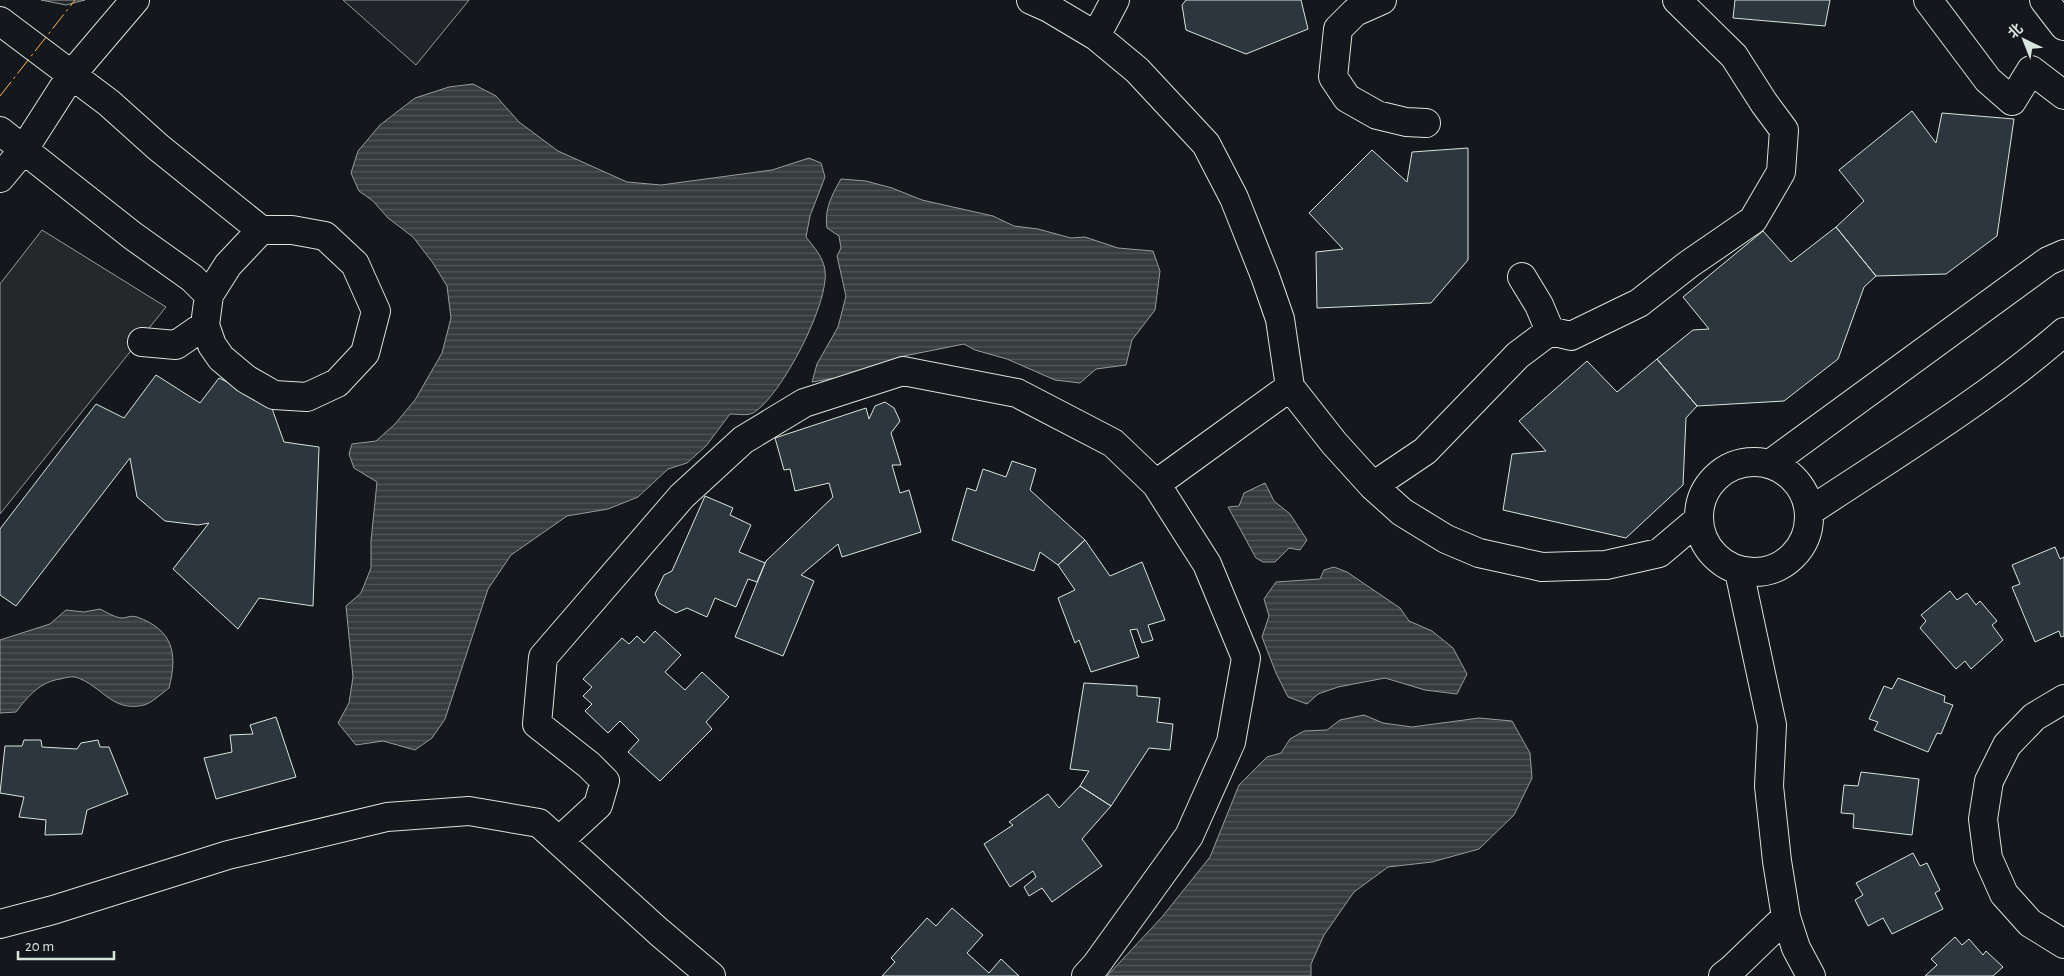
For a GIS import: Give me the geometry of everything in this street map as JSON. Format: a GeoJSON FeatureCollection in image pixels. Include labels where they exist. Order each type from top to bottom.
{"type":"FeatureCollection","features":[{"type":"Feature","properties":{"kind":"street"},"geometry":{"type":"LineString","coordinates":[[0,178],[24,149],[72,74],[135,0]]}},
{"type":"Feature","properties":{"kind":"street"},"geometry":{"type":"LineString","coordinates":[[1031,0],[1049,8],[1096,36],[1137,70],[1206,144],[1234,198],[1280,319],[1290,387],[1334,443],[1373,486],[1402,512],[1446,539],[1479,552],[1542,567],[1606,565],[1659,553],[1698,520]]}},
{"type":"Feature","properties":{"kind":"street"},"geometry":{"type":"LineString","coordinates":[[1096,36],[1115,0]]}},
{"type":"Feature","properties":{"kind":"street"},"geometry":{"type":"LineString","coordinates":[[1382,0],[1355,12],[1338,29],[1333,77],[1347,98],[1377,115],[1406,122],[1426,123]]}},
{"type":"Feature","properties":{"kind":"street"},"geometry":{"type":"LineString","coordinates":[[1550,331],[1571,336],[1639,302],[1689,264],[1753,220],[1780,172],[1784,130],[1734,56],[1677,0]]}},
{"type":"Feature","properties":{"kind":"street"},"geometry":{"type":"LineString","coordinates":[[1928,0],[1988,80],[2012,101],[2031,70],[2064,95]]}},
{"type":"Feature","properties":{"kind":"street"},"geometry":{"type":"LineString","coordinates":[[2044,0],[2064,26]]}},
{"type":"Feature","properties":{"kind":"street"},"geometry":{"type":"LineString","coordinates":[[0,21],[72,74],[261,230],[292,230],[325,236],[355,264],[376,311],[365,353],[337,383],[307,396],[274,394],[246,379],[221,358],[212,344],[205,325],[209,296],[228,265],[261,230]]}},
{"type":"Feature","properties":{"kind":"street"},"geometry":{"type":"LineString","coordinates":[[0,131],[133,236],[192,278],[209,296]]}},
{"type":"Feature","properties":{"kind":"street"},"geometry":{"type":"LineString","coordinates":[[1770,464],[2048,262],[2064,254]]}},
{"type":"Feature","properties":{"kind":"street"},"geometry":{"type":"LineString","coordinates":[[1522,277],[1539,305],[1550,331]]}},
{"type":"Feature","properties":{"kind":"street"},"geometry":{"type":"LineString","coordinates":[[142,342],[176,345],[205,325]]}},
{"type":"Feature","properties":{"kind":"street"},"geometry":{"type":"LineString","coordinates":[[1373,486],[1425,451],[1518,355],[1550,331]]}},
{"type":"Feature","properties":{"kind":"street"},"geometry":{"type":"LineString","coordinates":[[1810,511],[1942,424],[2043,351],[2064,332]]}},
{"type":"Feature","properties":{"kind":"street"},"geometry":{"type":"LineString","coordinates":[[559,841],[598,805],[605,781],[589,765],[537,724],[544,657],[682,496],[743,440],[804,403],[903,371],[1017,393],[1113,443],[1156,484],[1207,564],[1246,658],[1231,742],[1189,836],[1096,966],[1086,976]]}},
{"type":"Feature","properties":{"kind":"street"},"geometry":{"type":"LineString","coordinates":[[1156,484],[1290,387]]}},
{"type":"Feature","properties":{"kind":"street"},"geometry":{"type":"LineString","coordinates":[[1753,461],[1770,464],[1785,470],[1806,495],[1810,511],[1808,529],[1802,546],[1790,560],[1774,569],[1757,573],[1739,571],[1723,564],[1710,553],[1702,538],[1698,520],[1700,503],[1708,486],[1720,474],[1735,465],[1753,461]]}},
{"type":"Feature","properties":{"kind":"street"},"geometry":{"type":"LineString","coordinates":[[1739,571],[1772,725],[1769,786],[1777,861],[1786,917],[1796,948],[1811,976]]}},
{"type":"Feature","properties":{"kind":"street"},"geometry":{"type":"LineString","coordinates":[[2064,699],[2034,717],[2007,745],[1989,780],[1983,820],[1988,858],[2004,894],[2030,924],[2064,944]]}},
{"type":"Feature","properties":{"kind":"street"},"geometry":{"type":"LineString","coordinates":[[0,924],[53,910],[228,855],[387,817],[469,812],[539,823],[659,932],[711,976]]}},
{"type":"Feature","properties":{"kind":"street"},"geometry":{"type":"LineString","coordinates":[[1723,976],[1786,917]]}},
{"type":"Feature","properties":{"kind":"shaded area"},"geometry":{"type":"Polygon","coordinates":[[[41,0],[85,0],[66,5],[41,0]]]}},
{"type":"Feature","properties":{"kind":"shaded area"},"geometry":{"type":"Polygon","coordinates":[[[343,0],[469,0],[416,65],[343,0]]]}},
{"type":"Feature","properties":{"kind":"shaded area"},"geometry":{"type":"Polygon","coordinates":[[[473,84],[496,96],[519,122],[558,151],[627,182],[661,185],[772,170],[809,158],[821,163],[825,177],[810,216],[806,237],[818,252],[822,261],[825,270],[824,285],[820,304],[801,348],[777,388],[764,404],[751,414],[730,414],[706,446],[687,463],[668,469],[638,497],[608,509],[567,516],[511,555],[488,589],[445,719],[432,738],[415,750],[383,741],[356,745],[338,723],[349,703],[353,677],[346,606],[361,593],[371,568],[371,541],[377,482],[354,468],[349,454],[352,444],[376,441],[395,424],[415,400],[442,353],[451,318],[447,286],[433,263],[413,237],[388,218],[373,201],[359,191],[351,173],[358,151],[380,125],[415,98],[449,87],[473,84]]]}},
{"type":"Feature","properties":{"kind":"shaded area"},"geometry":{"type":"Polygon","coordinates":[[[841,179],[866,181],[892,188],[922,200],[993,216],[1014,226],[1038,229],[1071,238],[1085,237],[1118,248],[1153,251],[1160,271],[1155,310],[1132,340],[1126,365],[1096,369],[1080,383],[1055,380],[1007,359],[975,350],[964,344],[899,357],[877,371],[812,382],[817,364],[838,327],[846,296],[837,256],[841,248],[839,236],[827,228],[826,221],[830,202],[841,179]]]}},
{"type":"Feature","properties":{"kind":"shaded area"},"geometry":{"type":"Polygon","coordinates":[[[42,230],[166,307],[0,514],[0,284],[42,230]]]}},
{"type":"Feature","properties":{"kind":"shaded area"},"geometry":{"type":"Polygon","coordinates":[[[1265,483],[1274,501],[1290,514],[1307,540],[1300,550],[1289,548],[1275,562],[1263,562],[1256,558],[1228,507],[1239,506],[1244,493],[1265,483]]]}},
{"type":"Feature","properties":{"kind":"shaded area"},"geometry":{"type":"Polygon","coordinates":[[[1334,567],[1347,572],[1400,608],[1409,621],[1432,631],[1453,648],[1467,674],[1457,694],[1425,690],[1385,678],[1338,687],[1318,694],[1307,704],[1288,697],[1262,637],[1269,616],[1264,599],[1276,582],[1320,579],[1324,570],[1334,567]]]}},
{"type":"Feature","properties":{"kind":"shaded area"},"geometry":{"type":"Polygon","coordinates":[[[100,609],[118,617],[137,617],[149,622],[165,636],[170,644],[173,664],[169,688],[147,704],[123,705],[107,697],[92,685],[75,677],[70,677],[46,683],[30,695],[16,712],[0,713],[0,640],[50,624],[66,610],[84,612],[100,609]]]}},
{"type":"Feature","properties":{"kind":"shaded area"},"geometry":{"type":"Polygon","coordinates":[[[1364,715],[1383,723],[1412,727],[1479,718],[1512,721],[1530,753],[1532,778],[1514,815],[1479,849],[1432,862],[1388,867],[1354,892],[1324,935],[1311,964],[1311,976],[1107,976],[1162,917],[1210,857],[1239,785],[1267,757],[1281,753],[1290,739],[1304,731],[1327,730],[1340,720],[1364,715]]]}},
{"type":"Feature","properties":{"kind":"building"},"geometry":{"type":"Polygon","coordinates":[[[1186,0],[1301,0],[1308,29],[1246,54],[1186,30],[1182,5],[1186,0]]]}},
{"type":"Feature","properties":{"kind":"building"},"geometry":{"type":"Polygon","coordinates":[[[1735,0],[1830,0],[1825,26],[1733,18],[1735,0]]]}},
{"type":"Feature","properties":{"kind":"building"},"geometry":{"type":"Polygon","coordinates":[[[1912,111],[1936,143],[1942,113],[2014,119],[1997,236],[1946,274],[1876,276],[1836,227],[1864,201],[1839,170],[1912,111]]]}},
{"type":"Feature","properties":{"kind":"building"},"geometry":{"type":"Polygon","coordinates":[[[1468,148],[1468,260],[1431,303],[1317,308],[1316,252],[1343,249],[1309,213],[1372,150],[1407,182],[1412,152],[1468,148]]]}},
{"type":"Feature","properties":{"kind":"building"},"geometry":{"type":"Polygon","coordinates":[[[1836,227],[1876,276],[1864,287],[1838,359],[1784,401],[1697,406],[1657,359],[1693,330],[1709,329],[1683,297],[1763,231],[1791,262],[1836,227]]]}},
{"type":"Feature","properties":{"kind":"building"},"geometry":{"type":"Polygon","coordinates":[[[1657,359],[1697,406],[1686,418],[1683,485],[1626,538],[1503,510],[1512,454],[1546,451],[1519,421],[1587,361],[1617,392],[1657,359]]]}},
{"type":"Feature","properties":{"kind":"building"},"geometry":{"type":"Polygon","coordinates":[[[156,375],[200,403],[219,378],[270,403],[284,442],[319,447],[313,606],[259,598],[238,629],[173,569],[209,523],[198,525],[165,521],[137,497],[130,458],[16,606],[0,595],[0,529],[96,404],[124,418],[156,375]]]}},
{"type":"Feature","properties":{"kind":"building"},"geometry":{"type":"Polygon","coordinates":[[[885,402],[894,408],[900,421],[891,433],[901,465],[892,465],[900,493],[909,490],[921,532],[842,557],[838,544],[801,575],[814,581],[783,656],[735,637],[766,561],[833,497],[829,483],[795,491],[790,469],[784,470],[775,438],[866,408],[869,419],[875,406],[885,402]]]}},
{"type":"Feature","properties":{"kind":"building"},"geometry":{"type":"Polygon","coordinates":[[[1012,461],[1036,469],[1030,490],[1085,540],[1058,565],[1040,552],[1034,571],[952,540],[967,488],[976,491],[983,469],[1006,477],[1012,461]]]}},
{"type":"Feature","properties":{"kind":"building"},"geometry":{"type":"Polygon","coordinates":[[[705,496],[733,508],[730,515],[751,525],[739,552],[765,563],[757,582],[748,579],[736,607],[715,598],[707,617],[687,608],[676,613],[659,603],[655,594],[664,575],[672,571],[705,496]]]}},
{"type":"Feature","properties":{"kind":"building"},"geometry":{"type":"Polygon","coordinates":[[[1085,540],[1110,576],[1142,562],[1165,620],[1148,625],[1153,640],[1142,643],[1137,629],[1130,630],[1139,657],[1091,672],[1079,640],[1075,643],[1058,598],[1075,590],[1058,565],[1085,540]]]}},
{"type":"Feature","properties":{"kind":"building"},"geometry":{"type":"Polygon","coordinates":[[[2055,547],[2060,559],[2064,557],[2064,636],[2061,637],[2059,631],[2035,642],[2012,587],[2020,584],[2012,565],[2055,547]]]}},
{"type":"Feature","properties":{"kind":"building"},"geometry":{"type":"Polygon","coordinates":[[[1950,591],[1957,600],[1967,593],[1976,605],[1980,601],[1997,621],[1992,625],[2003,640],[1971,669],[1965,661],[1956,669],[1920,628],[1926,621],[1921,615],[1950,591]]]}},
{"type":"Feature","properties":{"kind":"building"},"geometry":{"type":"Polygon","coordinates":[[[655,631],[681,655],[665,672],[685,690],[702,672],[729,697],[706,722],[712,729],[660,781],[628,752],[639,740],[620,721],[608,733],[585,711],[592,704],[583,696],[592,687],[583,679],[622,638],[629,644],[637,636],[644,643],[655,631]]]}},
{"type":"Feature","properties":{"kind":"building"},"geometry":{"type":"Polygon","coordinates":[[[1898,678],[1945,696],[1944,702],[1953,705],[1941,734],[1937,733],[1928,752],[1874,730],[1878,722],[1869,719],[1884,686],[1892,689],[1898,678]]]}},
{"type":"Feature","properties":{"kind":"building"},"geometry":{"type":"Polygon","coordinates":[[[1084,683],[1137,686],[1137,696],[1160,698],[1157,722],[1173,724],[1170,750],[1149,748],[1111,806],[1080,786],[1089,771],[1070,769],[1084,683]]]}},
{"type":"Feature","properties":{"kind":"building"},"geometry":{"type":"Polygon","coordinates":[[[276,717],[296,777],[216,799],[204,758],[232,752],[230,735],[253,734],[250,725],[276,717]]]}},
{"type":"Feature","properties":{"kind":"building"},"geometry":{"type":"Polygon","coordinates":[[[24,740],[41,740],[42,747],[77,749],[81,743],[98,740],[100,747],[109,747],[128,794],[87,810],[82,834],[45,835],[46,820],[19,817],[24,797],[0,793],[5,746],[22,746],[24,740]]]}},
{"type":"Feature","properties":{"kind":"building"},"geometry":{"type":"Polygon","coordinates":[[[1861,772],[1919,779],[1912,835],[1853,828],[1854,814],[1841,813],[1844,785],[1858,786],[1861,772]]]}},
{"type":"Feature","properties":{"kind":"building"},"geometry":{"type":"Polygon","coordinates":[[[1080,786],[1111,806],[1082,839],[1102,866],[1052,902],[1042,888],[1029,896],[1024,887],[1036,877],[1033,871],[1010,887],[984,844],[1013,825],[1009,822],[1048,794],[1059,808],[1080,786]]]}},
{"type":"Feature","properties":{"kind":"building"},"geometry":{"type":"Polygon","coordinates":[[[1913,853],[1920,866],[1927,863],[1940,890],[1935,893],[1943,909],[1892,934],[1883,918],[1868,926],[1855,900],[1863,895],[1856,883],[1913,853]]]}},
{"type":"Feature","properties":{"kind":"building"},"geometry":{"type":"Polygon","coordinates":[[[952,908],[983,935],[967,953],[989,973],[1001,959],[1019,976],[882,976],[895,962],[891,958],[927,918],[936,926],[952,908]]]}},
{"type":"Feature","properties":{"kind":"building"},"geometry":{"type":"Polygon","coordinates":[[[1955,937],[1962,945],[1969,939],[1983,955],[1986,951],[2003,967],[1993,976],[1925,976],[1937,965],[1931,959],[1955,937]]]}},
{"type":"Feature","properties":{"kind":"power"},"geometry":{"type":"LineString","coordinates":[[0,96],[75,0]]}}]}
